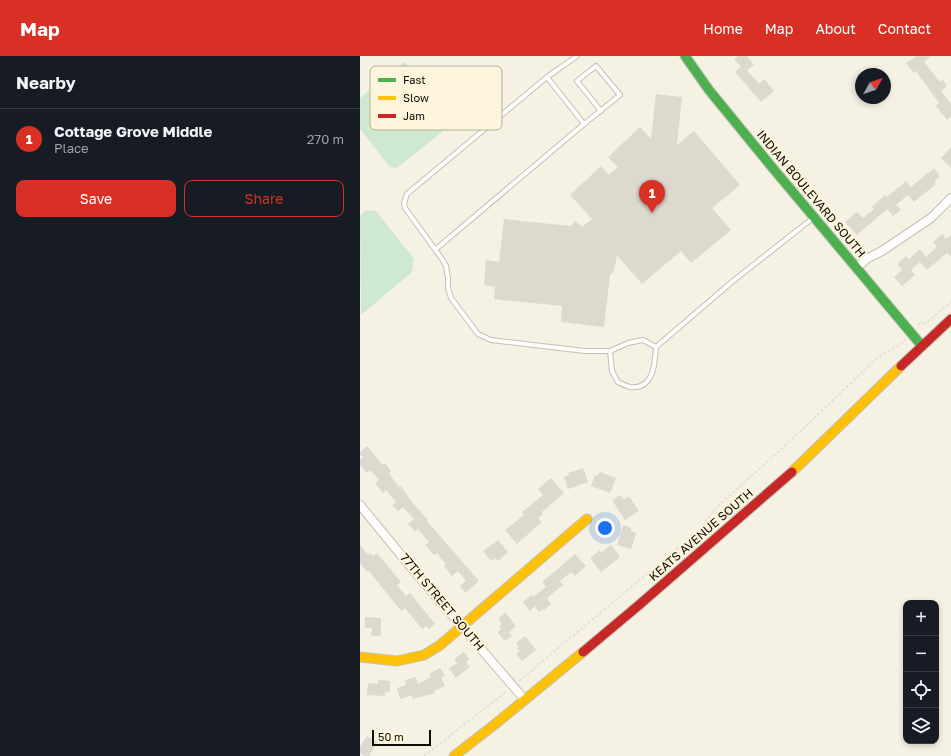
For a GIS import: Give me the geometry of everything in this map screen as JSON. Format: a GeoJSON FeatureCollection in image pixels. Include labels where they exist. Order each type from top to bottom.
{"type":"FeatureCollection","features":[{"type":"Feature","properties":{"kind":"main road","name":"INDIAN BOULEVARD SOUTH"},"geometry":{"type":"LineString","coordinates":[[685,56],[709,90],[922,346]]}},
{"type":"Feature","properties":{"kind":"main road","name":"KEATS AVENUE SOUTH"},"geometry":{"type":"LineString","coordinates":[[454,756],[525,700],[639,605],[796,468],[951,319]]}},
{"type":"Feature","properties":{"kind":"main road"},"geometry":{"type":"LineString","coordinates":[[360,657],[397,661],[424,655],[439,646],[586,519]]}},
{"type":"Feature","properties":{"kind":"street"},"geometry":{"type":"LineString","coordinates":[[857,267],[868,258],[882,251],[931,218],[951,198]]}},
{"type":"Feature","properties":{"kind":"street","name":"77TH STREET SOUTH"},"geometry":{"type":"LineString","coordinates":[[360,504],[525,700]]}},
{"type":"Feature","properties":{"kind":"lane"},"geometry":{"type":"LineString","coordinates":[[502,115],[547,77],[577,56]]}},
{"type":"Feature","properties":{"kind":"lane"},"geometry":{"type":"LineString","coordinates":[[436,249],[584,124],[601,111],[620,95],[596,66],[577,81],[601,111]]}},
{"type":"Feature","properties":{"kind":"lane"},"geometry":{"type":"LineString","coordinates":[[547,77],[584,124]]}},
{"type":"Feature","properties":{"kind":"lane"},"geometry":{"type":"LineString","coordinates":[[484,130],[407,194],[404,202],[405,208],[436,249],[446,266],[448,288],[451,298],[478,334],[492,340],[585,351],[610,351],[628,343],[643,340],[656,347]]}},
{"type":"Feature","properties":{"kind":"lane"},"geometry":{"type":"LineString","coordinates":[[610,351],[612,371],[618,382],[631,387],[640,386],[648,380],[653,373],[656,347],[733,281],[815,217]]}},
{"type":"Feature","properties":{"kind":"path"},"geometry":{"type":"LineString","coordinates":[[424,756],[513,686],[697,532],[716,508],[789,442],[874,361],[903,343],[909,330],[922,323],[926,323],[951,302]]}},
{"type":"Feature","properties":{"kind":"green space"},"geometry":{"type":"Polygon","coordinates":[[[404,62],[407,66],[399,66],[404,62]]]}},
{"type":"Feature","properties":{"kind":"green space"},"geometry":{"type":"Polygon","coordinates":[[[370,90],[370,130],[444,130],[397,168],[390,167],[360,129],[360,98],[370,90]]]}},
{"type":"Feature","properties":{"kind":"green space"},"geometry":{"type":"Polygon","coordinates":[[[366,210],[376,211],[414,259],[412,272],[361,315],[360,216],[366,210]]]}},
{"type":"Feature","properties":{"kind":"building"},"geometry":{"type":"Polygon","coordinates":[[[738,56],[747,56],[754,65],[747,70],[759,84],[764,79],[774,91],[761,102],[735,72],[741,67],[734,59],[738,56]]]}},
{"type":"Feature","properties":{"kind":"building"},"geometry":{"type":"Polygon","coordinates":[[[916,56],[931,56],[924,62],[940,82],[943,80],[947,86],[941,91],[951,104],[951,117],[947,120],[936,106],[939,103],[916,71],[914,73],[906,63],[916,56]]]}},
{"type":"Feature","properties":{"kind":"building"},"geometry":{"type":"Polygon","coordinates":[[[656,94],[682,97],[677,145],[694,131],[740,185],[712,208],[731,230],[691,263],[681,251],[642,284],[617,255],[614,271],[610,275],[604,327],[561,322],[562,306],[494,299],[495,287],[484,285],[486,260],[499,262],[504,219],[570,226],[576,221],[582,227],[592,219],[570,195],[601,166],[609,175],[618,167],[608,157],[640,127],[651,139],[656,94]]]}},
{"type":"Feature","properties":{"kind":"building"},"geometry":{"type":"Polygon","coordinates":[[[951,147],[951,168],[941,158],[951,147]]]}},
{"type":"Feature","properties":{"kind":"building"},"geometry":{"type":"Polygon","coordinates":[[[934,168],[940,176],[934,182],[936,184],[914,202],[908,195],[896,205],[901,210],[893,216],[887,209],[857,235],[845,222],[857,212],[863,218],[874,209],[872,207],[885,195],[887,197],[906,181],[911,187],[934,168]]]}},
{"type":"Feature","properties":{"kind":"building"},"geometry":{"type":"Polygon","coordinates":[[[942,234],[946,239],[951,235],[951,257],[947,253],[927,270],[920,262],[911,270],[915,275],[902,286],[894,277],[902,270],[897,264],[906,256],[909,259],[920,249],[926,257],[937,247],[933,242],[942,234]]]}},
{"type":"Feature","properties":{"kind":"building"},"geometry":{"type":"Polygon","coordinates":[[[367,446],[383,465],[385,463],[391,471],[389,474],[399,487],[401,486],[411,501],[428,520],[427,521],[479,581],[465,593],[460,586],[466,581],[458,571],[452,576],[444,566],[446,564],[437,553],[434,555],[425,545],[429,542],[418,529],[415,532],[408,524],[414,519],[403,507],[398,511],[392,505],[396,502],[386,490],[383,493],[375,483],[379,480],[370,470],[367,473],[360,465],[360,460],[363,457],[360,452],[367,446]]]}},
{"type":"Feature","properties":{"kind":"building"},"geometry":{"type":"Polygon","coordinates":[[[583,468],[588,482],[568,489],[564,477],[569,475],[568,473],[583,468]]]}},
{"type":"Feature","properties":{"kind":"building"},"geometry":{"type":"Polygon","coordinates":[[[600,472],[616,478],[610,493],[591,486],[595,475],[598,476],[600,472]]]}},
{"type":"Feature","properties":{"kind":"building"},"geometry":{"type":"Polygon","coordinates":[[[551,478],[564,493],[542,512],[543,514],[538,518],[542,522],[517,544],[505,530],[524,515],[522,512],[543,495],[538,489],[551,478]]]}},
{"type":"Feature","properties":{"kind":"building"},"geometry":{"type":"Polygon","coordinates":[[[620,495],[624,500],[629,496],[639,511],[625,520],[612,500],[620,495]]]}},
{"type":"Feature","properties":{"kind":"building"},"geometry":{"type":"Polygon","coordinates":[[[623,525],[631,528],[631,531],[636,533],[631,549],[617,545],[623,525]]]}},
{"type":"Feature","properties":{"kind":"building"},"geometry":{"type":"Polygon","coordinates":[[[498,540],[508,552],[498,561],[495,558],[491,561],[483,551],[498,540]]]}},
{"type":"Feature","properties":{"kind":"building"},"geometry":{"type":"Polygon","coordinates":[[[360,545],[368,555],[370,553],[373,556],[377,553],[401,582],[397,585],[406,596],[410,593],[435,624],[429,629],[426,626],[422,629],[405,608],[401,611],[369,571],[367,572],[360,563],[360,545]]]}},
{"type":"Feature","properties":{"kind":"building"},"geometry":{"type":"Polygon","coordinates":[[[611,545],[620,557],[601,572],[590,558],[600,550],[601,553],[611,545]]]}},
{"type":"Feature","properties":{"kind":"building"},"geometry":{"type":"Polygon","coordinates":[[[575,554],[586,566],[575,576],[571,572],[560,581],[563,585],[547,598],[551,604],[544,610],[543,609],[539,612],[535,606],[530,611],[523,602],[532,595],[533,597],[546,587],[542,582],[575,554]]]}},
{"type":"Feature","properties":{"kind":"building"},"geometry":{"type":"Polygon","coordinates":[[[505,612],[516,626],[509,632],[512,636],[505,641],[497,632],[501,629],[499,626],[502,624],[498,619],[505,612]]]}},
{"type":"Feature","properties":{"kind":"building"},"geometry":{"type":"Polygon","coordinates":[[[365,617],[381,618],[381,636],[371,636],[372,628],[365,628],[365,617]]]}},
{"type":"Feature","properties":{"kind":"building"},"geometry":{"type":"Polygon","coordinates":[[[525,636],[536,650],[522,661],[516,654],[520,651],[517,649],[519,647],[516,643],[525,636]]]}},
{"type":"Feature","properties":{"kind":"building"},"geometry":{"type":"Polygon","coordinates":[[[464,652],[469,659],[466,662],[470,667],[456,678],[449,668],[457,663],[454,659],[464,652]]]}},
{"type":"Feature","properties":{"kind":"building"},"geometry":{"type":"Polygon","coordinates":[[[440,668],[445,676],[441,678],[445,686],[434,691],[435,693],[413,699],[412,695],[400,699],[397,688],[406,685],[405,680],[416,677],[418,684],[431,677],[429,674],[440,668]]]}},
{"type":"Feature","properties":{"kind":"building"},"geometry":{"type":"Polygon","coordinates":[[[378,680],[390,681],[390,692],[385,692],[385,696],[367,695],[368,683],[378,684],[378,680]]]}},
{"type":"Feature","properties":{"kind":"building"},"geometry":{"type":"Polygon","coordinates":[[[367,736],[377,742],[369,756],[365,756],[360,753],[360,747],[367,736]]]}},
{"type":"Feature","properties":{"kind":"traffic: fast"},"geometry":{"type":"LineString","coordinates":[[685,56],[709,90],[771,166],[922,346]]}},
{"type":"Feature","properties":{"kind":"traffic: slow"},"geometry":{"type":"LineString","coordinates":[[792,472],[901,366]]}},
{"type":"Feature","properties":{"kind":"traffic: slow"},"geometry":{"type":"LineString","coordinates":[[360,657],[397,661],[424,655],[439,646],[587,519]]}},
{"type":"Feature","properties":{"kind":"traffic: slow"},"geometry":{"type":"LineString","coordinates":[[454,756],[583,652]]}},
{"type":"Feature","properties":{"kind":"traffic: jam"},"geometry":{"type":"LineString","coordinates":[[901,366],[951,319]]}},
{"type":"Feature","properties":{"kind":"traffic: jam"},"geometry":{"type":"LineString","coordinates":[[583,652],[792,472]]}},
{"type":"Feature","properties":{"kind":"place","name":"Cottage Grove Middle"},"geometry":{"type":"Point","coordinates":[652,213]}}]}
